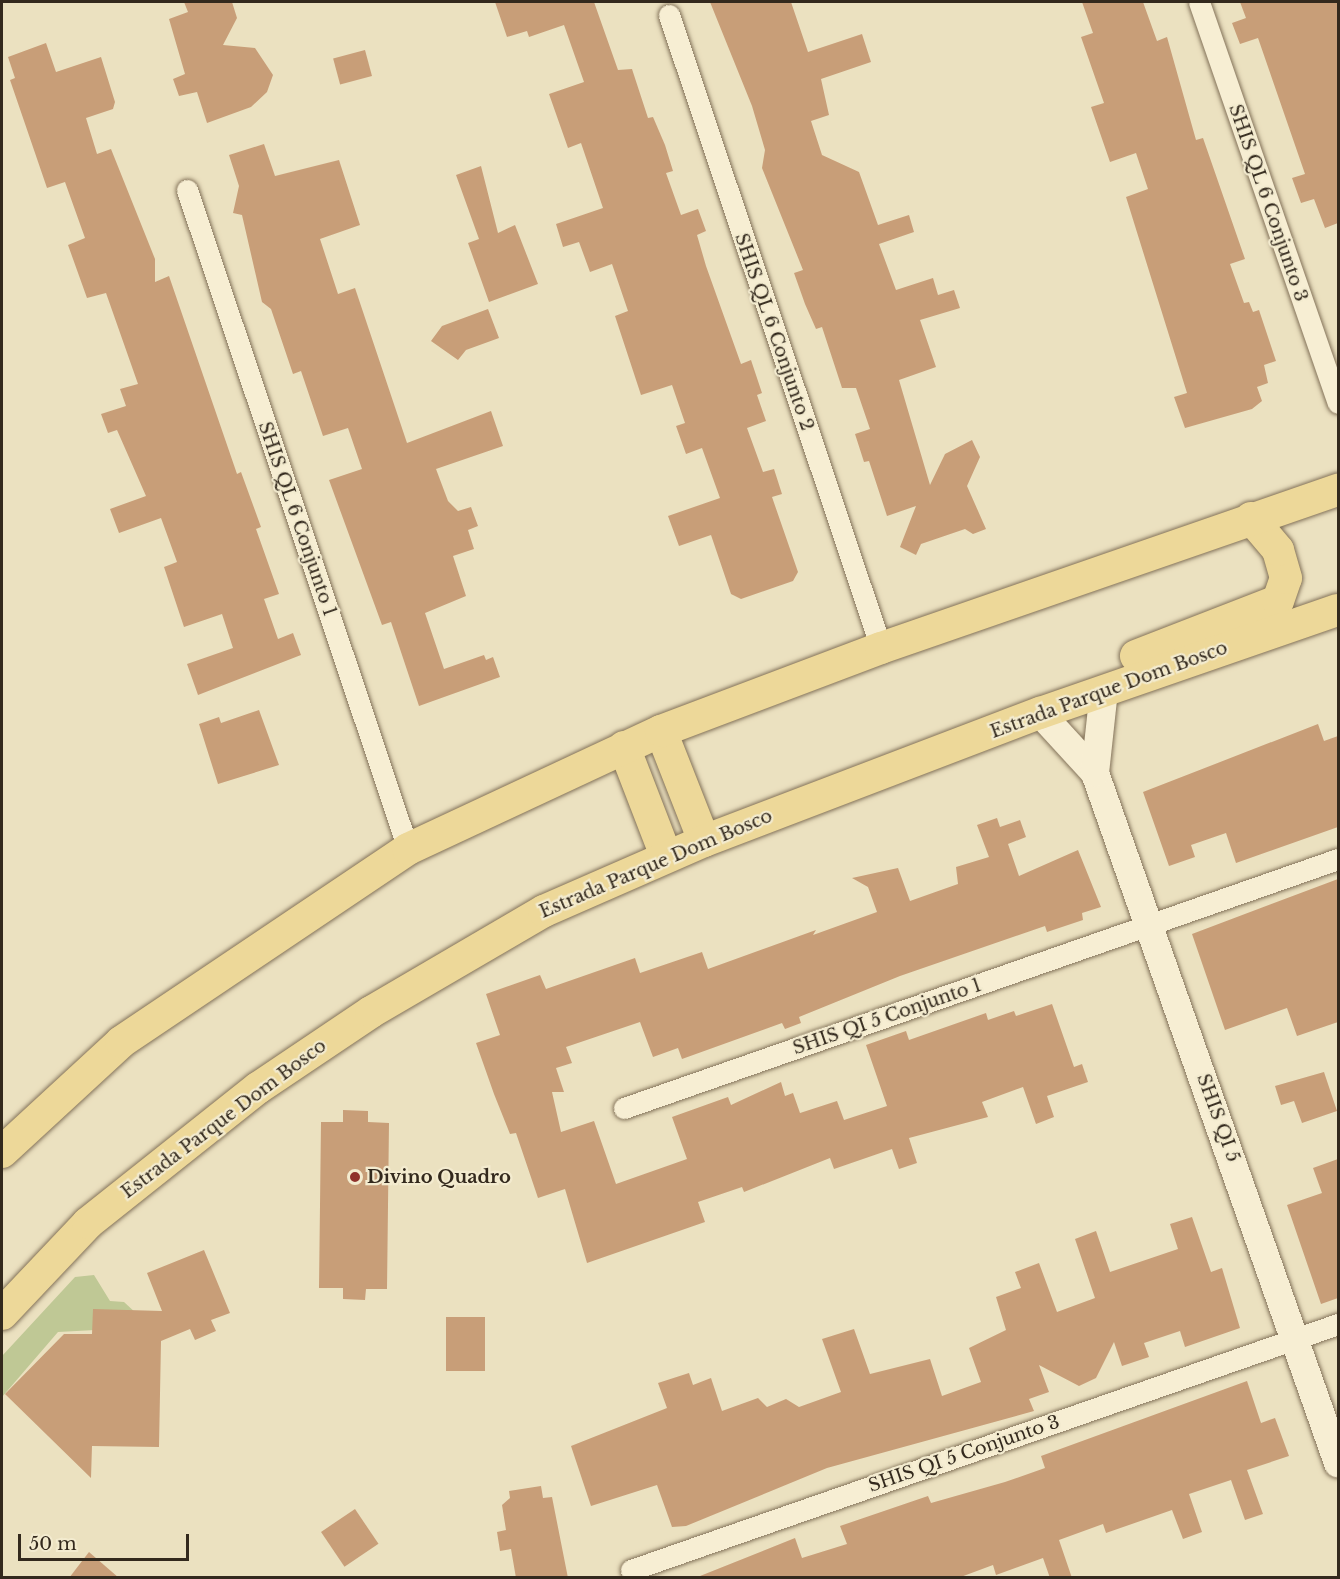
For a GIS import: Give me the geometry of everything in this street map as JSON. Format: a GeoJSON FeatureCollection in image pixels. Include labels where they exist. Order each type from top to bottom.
{"type":"FeatureCollection","features":[{"type":"Feature","properties":{"kind":"main road"},"geometry":{"type":"LineString","coordinates":[[2,1152],[121,1042],[243,954],[408,849],[661,731],[881,648],[1251,518],[1338,490]]}},
{"type":"Feature","properties":{"kind":"main road"},"geometry":{"type":"LineString","coordinates":[[1104,690],[1125,659],[1278,601],[1286,578],[1278,550],[1251,518]]}},
{"type":"Feature","properties":{"kind":"main road","name":"Estrada Parque Dom Bosco"},"geometry":{"type":"LineString","coordinates":[[2,1314],[88,1223],[258,1088],[371,1012],[509,929],[666,856],[704,841],[1040,713],[1338,610]]}},
{"type":"Feature","properties":{"kind":"main road"},"geometry":{"type":"LineString","coordinates":[[661,731],[704,841]]}},
{"type":"Feature","properties":{"kind":"main road"},"geometry":{"type":"LineString","coordinates":[[624,747],[666,856]]}},
{"type":"Feature","properties":{"kind":"street","name":"SHIS QL 6 Conjunto 3"},"geometry":{"type":"LineString","coordinates":[[1199,2],[1338,403]]}},
{"type":"Feature","properties":{"kind":"street","name":"SHIS QL 6 Conjunto 2"},"geometry":{"type":"LineString","coordinates":[[669,15],[881,648]]}},
{"type":"Feature","properties":{"kind":"street","name":"SHIS QL 6 Conjunto 1"},"geometry":{"type":"LineString","coordinates":[[187,190],[408,849]]}},
{"type":"Feature","properties":{"kind":"street","name":"SHIS QI 5"},"geometry":{"type":"LineString","coordinates":[[1095,773],[1104,690]]}},
{"type":"Feature","properties":{"kind":"street","name":"SHIS QI 5"},"geometry":{"type":"LineString","coordinates":[[1040,713],[1095,773],[1297,1338],[1338,1463]]}},
{"type":"Feature","properties":{"kind":"street","name":"SHIS QI 5 Conjunto 1"},"geometry":{"type":"LineString","coordinates":[[624,1108],[1338,859]]}},
{"type":"Feature","properties":{"kind":"street","name":"SHIS QI 5 Conjunto 3"},"geometry":{"type":"LineString","coordinates":[[631,1570],[1338,1324]]}},
{"type":"Feature","properties":{"kind":"green space"},"geometry":{"type":"Polygon","coordinates":[[[94,1275],[110,1301],[124,1302],[151,1327],[58,1332],[2,1397],[2,1356],[75,1277],[94,1275]]]}},
{"type":"Feature","properties":{"kind":"building"},"geometry":{"type":"Polygon","coordinates":[[[184,2],[232,2],[237,18],[223,45],[255,48],[273,75],[267,92],[251,107],[207,123],[197,92],[179,96],[173,79],[185,74],[169,19],[188,12],[184,2]]]}},
{"type":"Feature","properties":{"kind":"building"},"geometry":{"type":"Polygon","coordinates":[[[495,2],[594,2],[618,70],[632,69],[648,118],[653,117],[665,145],[673,171],[666,173],[681,215],[698,209],[706,231],[697,235],[706,266],[741,364],[751,360],[762,393],[757,395],[766,421],[747,428],[763,472],[774,469],[782,494],[772,497],[798,572],[793,581],[741,599],[731,594],[711,535],[679,546],[668,516],[720,498],[702,448],[686,454],[676,426],[685,423],[672,385],[641,395],[615,316],[628,311],[612,264],[590,272],[579,242],[563,247],[556,224],[603,208],[581,143],[568,148],[549,94],[584,82],[564,25],[529,37],[527,31],[507,37],[495,2]]]}},
{"type":"Feature","properties":{"kind":"building"},"geometry":{"type":"Polygon","coordinates":[[[710,2],[791,2],[808,52],[862,34],[871,62],[821,79],[829,115],[811,121],[822,155],[859,172],[878,225],[909,215],[914,232],[879,244],[896,290],[933,278],[938,295],[954,290],[960,308],[920,320],[936,367],[899,380],[930,485],[945,454],[972,440],[980,457],[967,486],[986,529],[973,534],[965,529],[921,544],[916,555],[900,547],[916,506],[887,516],[869,461],[864,462],[855,434],[870,429],[856,388],[842,388],[822,327],[816,329],[805,304],[794,273],[803,270],[762,168],[765,150],[752,106],[710,2]]]}},
{"type":"Feature","properties":{"kind":"building"},"geometry":{"type":"Polygon","coordinates":[[[1082,2],[1143,2],[1157,41],[1167,37],[1196,140],[1203,138],[1245,259],[1230,264],[1244,303],[1249,302],[1253,312],[1259,310],[1276,361],[1264,365],[1268,383],[1257,387],[1262,401],[1252,409],[1185,428],[1174,397],[1187,393],[1126,197],[1148,189],[1136,153],[1110,162],[1091,107],[1104,103],[1081,37],[1093,33],[1082,2]]]}},
{"type":"Feature","properties":{"kind":"building"},"geometry":{"type":"Polygon","coordinates":[[[1240,2],[1338,2],[1338,223],[1325,228],[1314,199],[1301,203],[1292,178],[1305,174],[1258,38],[1240,44],[1232,23],[1246,18],[1240,2]]]}},
{"type":"Feature","properties":{"kind":"building"},"geometry":{"type":"Polygon","coordinates":[[[46,43],[56,72],[101,57],[115,102],[113,109],[86,118],[97,154],[111,149],[155,259],[155,282],[169,276],[237,474],[241,472],[261,527],[256,529],[279,594],[264,599],[278,639],[293,633],[301,655],[198,695],[187,664],[233,648],[222,614],[184,627],[164,567],[177,562],[161,518],[119,533],[110,509],[146,496],[117,430],[108,433],[101,414],[126,406],[120,389],[138,384],[106,293],[87,298],[68,245],[85,238],[65,182],[47,188],[10,80],[15,78],[8,57],[46,43]]]}},
{"type":"Feature","properties":{"kind":"building"},"geometry":{"type":"Polygon","coordinates":[[[365,50],[372,76],[340,85],[333,59],[365,50]]]}},
{"type":"Feature","properties":{"kind":"building"},"geometry":{"type":"Polygon","coordinates":[[[264,144],[275,176],[339,160],[360,225],[320,239],[338,294],[355,288],[407,443],[491,411],[503,446],[436,469],[448,501],[458,511],[471,507],[478,526],[468,530],[474,549],[453,556],[466,596],[425,613],[444,669],[484,655],[486,660],[493,657],[500,677],[419,706],[391,622],[382,625],[329,480],[362,469],[348,428],[323,436],[301,371],[293,374],[271,309],[262,302],[242,215],[233,213],[239,186],[229,155],[264,144]]]}},
{"type":"Feature","properties":{"kind":"building"},"geometry":{"type":"Polygon","coordinates":[[[481,166],[498,233],[515,225],[538,284],[489,302],[468,243],[479,239],[456,175],[481,166]]]}},
{"type":"Feature","properties":{"kind":"building"},"geometry":{"type":"Polygon","coordinates":[[[488,309],[499,338],[466,350],[458,360],[431,341],[442,326],[488,309]]]}},
{"type":"Feature","properties":{"kind":"building"},"geometry":{"type":"Polygon","coordinates":[[[259,710],[279,765],[218,784],[199,724],[219,717],[221,723],[259,710]]]}},
{"type":"Feature","properties":{"kind":"building"},"geometry":{"type":"Polygon","coordinates":[[[1318,724],[1324,741],[1338,736],[1338,827],[1236,863],[1226,833],[1191,845],[1195,857],[1169,866],[1143,792],[1318,724]]]}},
{"type":"Feature","properties":{"kind":"building"},"geometry":{"type":"Polygon","coordinates":[[[997,818],[1000,827],[1020,820],[1026,837],[1008,844],[1019,876],[1078,850],[1101,907],[1082,913],[1083,920],[1047,932],[1045,926],[900,976],[799,1017],[801,1023],[785,1029],[782,1023],[682,1059],[678,1048],[653,1057],[640,1022],[566,1047],[572,1063],[556,1068],[564,1092],[552,1092],[561,1132],[594,1121],[616,1184],[687,1159],[672,1117],[728,1097],[731,1105],[781,1082],[785,1096],[793,1093],[800,1113],[837,1101],[844,1120],[887,1106],[866,1045],[906,1031],[909,1040],[986,1013],[988,1020],[1014,1011],[1016,1016],[1052,1004],[1074,1067],[1082,1064],[1088,1082],[1047,1096],[1054,1117],[1036,1124],[1023,1087],[982,1102],[988,1117],[909,1138],[917,1163],[899,1169],[892,1149],[834,1169],[830,1158],[744,1192],[742,1187],[698,1202],[705,1222],[587,1263],[565,1189],[538,1198],[516,1133],[510,1134],[494,1094],[476,1043],[500,1035],[486,994],[540,975],[546,989],[635,958],[640,973],[702,952],[708,969],[816,930],[813,935],[877,912],[868,887],[852,878],[898,868],[910,901],[958,884],[956,867],[989,857],[977,825],[997,818]]]}},
{"type":"Feature","properties":{"kind":"building"},"geometry":{"type":"Polygon","coordinates":[[[1338,879],[1338,1022],[1297,1036],[1287,1008],[1225,1030],[1192,934],[1338,879]]]}},
{"type":"Feature","properties":{"kind":"building"},"geometry":{"type":"Polygon","coordinates":[[[1324,1072],[1337,1111],[1302,1123],[1294,1101],[1281,1105],[1275,1086],[1324,1072]]]}},
{"type":"Feature","properties":{"kind":"building"},"geometry":{"type":"Polygon","coordinates":[[[343,1110],[368,1111],[368,1122],[389,1123],[387,1289],[366,1289],[365,1300],[343,1299],[343,1288],[319,1288],[321,1122],[343,1122],[343,1110]]]}},
{"type":"Feature","properties":{"kind":"building"},"geometry":{"type":"Polygon","coordinates":[[[1338,1159],[1338,1298],[1321,1304],[1287,1205],[1322,1193],[1313,1168],[1338,1159]]]}},
{"type":"Feature","properties":{"kind":"building"},"geometry":{"type":"Polygon","coordinates":[[[1192,1217],[1211,1272],[1222,1268],[1240,1328],[1185,1347],[1180,1331],[1144,1343],[1149,1357],[1122,1366],[1114,1342],[1096,1378],[1079,1386],[1039,1365],[1049,1392],[1029,1399],[1034,1411],[827,1468],[686,1526],[672,1527],[657,1485],[591,1506],[571,1446],[667,1408],[658,1383],[689,1373],[693,1385],[711,1378],[722,1411],[758,1398],[767,1407],[786,1399],[799,1407],[841,1392],[822,1339],[854,1329],[870,1374],[930,1359],[942,1396],[981,1382],[969,1348],[1006,1330],[996,1297],[1021,1288],[1015,1272],[1039,1263],[1057,1312],[1095,1298],[1075,1239],[1096,1231],[1110,1272],[1178,1249],[1170,1224],[1192,1217]]]}},
{"type":"Feature","properties":{"kind":"building"},"geometry":{"type":"Polygon","coordinates":[[[204,1250],[230,1313],[211,1320],[216,1331],[195,1340],[190,1329],[161,1341],[159,1447],[92,1446],[91,1478],[5,1394],[64,1334],[92,1334],[93,1309],[162,1311],[147,1273],[204,1250]]]}},
{"type":"Feature","properties":{"kind":"building"},"geometry":{"type":"Polygon","coordinates":[[[446,1317],[485,1317],[485,1371],[446,1371],[446,1317]]]}},
{"type":"Feature","properties":{"kind":"building"},"geometry":{"type":"Polygon","coordinates":[[[1247,1381],[1261,1423],[1275,1418],[1289,1456],[1247,1470],[1263,1514],[1245,1520],[1231,1480],[1189,1494],[1202,1532],[1183,1539],[1172,1510],[1106,1533],[1103,1524],[1059,1540],[1072,1578],[1050,1578],[1043,1558],[996,1575],[993,1565],[958,1578],[695,1578],[795,1538],[802,1558],[847,1544],[840,1526],[928,1496],[931,1503],[1045,1468],[1041,1456],[1247,1381]]]}},
{"type":"Feature","properties":{"kind":"building"},"geometry":{"type":"Polygon","coordinates":[[[541,1486],[543,1498],[552,1497],[568,1578],[516,1578],[511,1549],[500,1551],[497,1532],[506,1530],[502,1505],[510,1498],[509,1491],[541,1486]]]}},
{"type":"Feature","properties":{"kind":"building"},"geometry":{"type":"Polygon","coordinates":[[[355,1509],[378,1544],[344,1567],[321,1532],[355,1509]]]}},
{"type":"Feature","properties":{"kind":"building"},"geometry":{"type":"Polygon","coordinates":[[[89,1552],[119,1578],[69,1578],[89,1552]]]}},
{"type":"Feature","properties":{"kind":"place","name":"Divino Quadro"},"geometry":{"type":"Point","coordinates":[355,1177]}}]}
